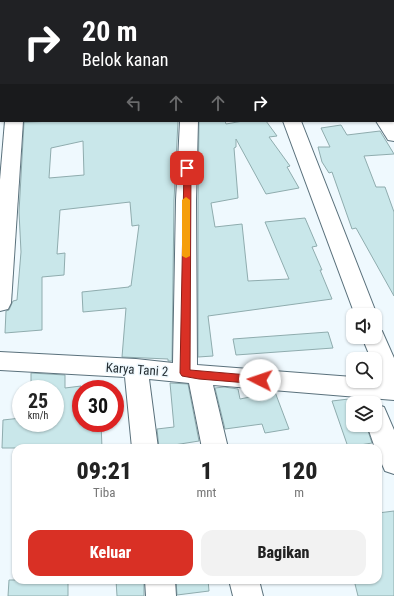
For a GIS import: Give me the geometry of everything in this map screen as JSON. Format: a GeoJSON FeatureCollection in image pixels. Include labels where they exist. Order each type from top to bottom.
{"type":"FeatureCollection","features":[{"type":"Feature","properties":{"kind":"street"},"geometry":{"type":"LineString","coordinates":[[0,303],[14,122]]}},
{"type":"Feature","properties":{"kind":"street"},"geometry":{"type":"LineString","coordinates":[[189,122],[186,200],[192,374],[214,444]]}},
{"type":"Feature","properties":{"kind":"street"},"geometry":{"type":"LineString","coordinates":[[292,122],[363,308]]}},
{"type":"Feature","properties":{"kind":"street"},"geometry":{"type":"LineString","coordinates":[[387,122],[394,136]]}},
{"type":"Feature","properties":{"kind":"street"},"geometry":{"type":"LineString","coordinates":[[377,344],[394,389]]}},
{"type":"Feature","properties":{"kind":"street","name":"Karya Tani 2"},"geometry":{"type":"LineString","coordinates":[[0,361],[136,368],[368,395],[394,389]]}},
{"type":"Feature","properties":{"kind":"street"},"geometry":{"type":"LineString","coordinates":[[136,368],[145,444]]}},
{"type":"Feature","properties":{"kind":"street"},"geometry":{"type":"LineString","coordinates":[[382,432],[394,463]]}},
{"type":"Feature","properties":{"kind":"street"},"geometry":{"type":"LineString","coordinates":[[160,584],[161,596]]}},
{"type":"Feature","properties":{"kind":"street"},"geometry":{"type":"LineString","coordinates":[[245,584],[248,596]]}},
{"type":"Feature","properties":{"kind":"building"},"geometry":{"type":"Polygon","coordinates":[[[24,122],[178,122],[174,200],[172,361],[168,361],[168,359],[122,357],[126,308],[83,312],[82,292],[131,286],[139,225],[132,226],[130,202],[60,210],[57,254],[65,253],[64,275],[42,277],[42,330],[5,333],[6,311],[9,310],[13,301],[17,300],[21,252],[19,212],[24,122]],[[83,141],[51,148],[49,178],[84,175],[83,141]]]}},
{"type":"Feature","properties":{"kind":"building"},"geometry":{"type":"Polygon","coordinates":[[[199,122],[225,122],[226,124],[237,122],[267,122],[277,136],[269,137],[290,166],[287,167],[299,188],[266,194],[236,139],[236,147],[234,148],[238,198],[211,203],[215,227],[242,224],[248,281],[289,279],[265,222],[305,218],[317,246],[312,247],[332,299],[208,316],[213,356],[198,357],[199,122]]]}},
{"type":"Feature","properties":{"kind":"building"},"geometry":{"type":"Polygon","coordinates":[[[341,125],[347,135],[380,131],[394,154],[364,156],[376,187],[385,187],[394,212],[394,296],[356,228],[352,229],[332,172],[329,173],[322,162],[318,147],[330,147],[321,128],[341,125]]]}},
{"type":"Feature","properties":{"kind":"building"},"geometry":{"type":"Polygon","coordinates":[[[328,332],[333,348],[236,355],[233,339],[328,332]]]}},
{"type":"Feature","properties":{"kind":"building"},"geometry":{"type":"Polygon","coordinates":[[[31,373],[65,375],[65,388],[72,387],[72,432],[101,432],[102,444],[12,444],[12,448],[2,448],[3,420],[12,419],[12,432],[64,432],[64,380],[31,380],[31,373]]]}},
{"type":"Feature","properties":{"kind":"building"},"geometry":{"type":"Polygon","coordinates":[[[170,383],[188,384],[199,441],[180,444],[159,444],[157,429],[174,427],[170,383]]]}},
{"type":"Feature","properties":{"kind":"building"},"geometry":{"type":"Polygon","coordinates":[[[224,387],[238,389],[240,399],[275,392],[289,429],[265,433],[262,424],[225,429],[215,388],[224,387]]]}},
{"type":"Feature","properties":{"kind":"building"},"geometry":{"type":"Polygon","coordinates":[[[346,399],[346,432],[368,432],[372,443],[347,444],[332,401],[346,399]]]}},
{"type":"Feature","properties":{"kind":"building"},"geometry":{"type":"Polygon","coordinates":[[[394,511],[394,596],[358,596],[355,584],[382,584],[382,512],[394,511]]]}},
{"type":"Feature","properties":{"kind":"building"},"geometry":{"type":"Polygon","coordinates":[[[9,580],[12,580],[12,584],[68,584],[68,596],[8,596],[9,580]]]}},
{"type":"Feature","properties":{"kind":"building"},"geometry":{"type":"Polygon","coordinates":[[[116,584],[144,584],[144,596],[117,596],[116,584]]]}},
{"type":"Feature","properties":{"kind":"building"},"geometry":{"type":"Polygon","coordinates":[[[176,584],[208,584],[209,591],[177,595],[176,584]]]}},
{"type":"Feature","properties":{"kind":"slow traffic"},"geometry":{"type":"LineString","coordinates":[[186,200],[186,256]]}},
{"type":"Feature","properties":{"kind":"route"},"geometry":{"type":"LineString","coordinates":[[187,168],[185,373],[199,376],[260,380]]}}]}
